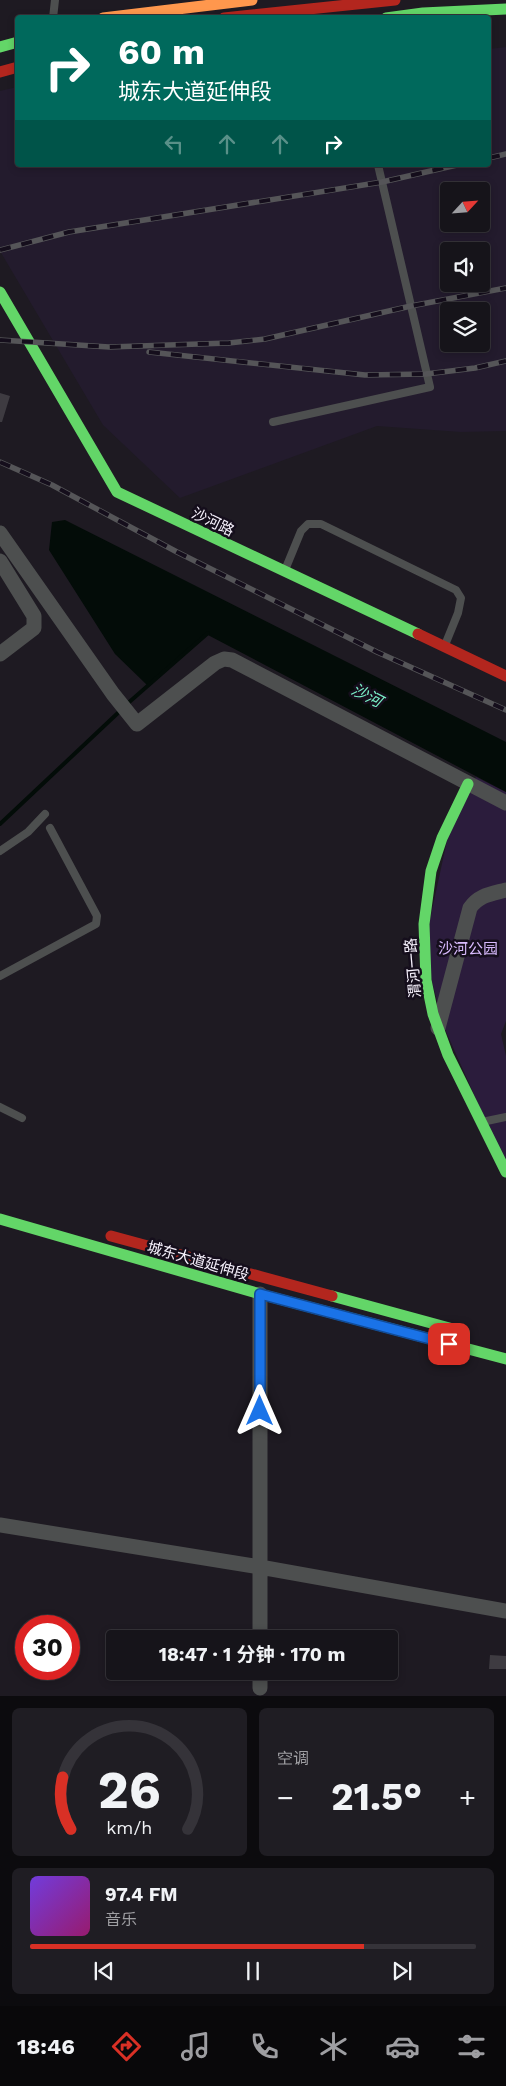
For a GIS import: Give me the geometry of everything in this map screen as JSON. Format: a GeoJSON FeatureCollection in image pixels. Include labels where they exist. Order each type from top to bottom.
{"type":"FeatureCollection","features":[{"type":"Feature","properties":{"kind":"main road"},"geometry":{"type":"LineString","coordinates":[[127,15],[246,0]]}},
{"type":"Feature","properties":{"kind":"main road"},"geometry":{"type":"LineString","coordinates":[[252,15],[395,0]]}},
{"type":"Feature","properties":{"kind":"main road"},"geometry":{"type":"LineString","coordinates":[[408,15],[506,10]]}},
{"type":"Feature","properties":{"kind":"main road"},"geometry":{"type":"LineString","coordinates":[[477,15],[506,10]]}},
{"type":"Feature","properties":{"kind":"main road"},"geometry":{"type":"LineString","coordinates":[[3,34],[15,31]]}},
{"type":"Feature","properties":{"kind":"main road"},"geometry":{"type":"LineString","coordinates":[[0,47],[15,43]]}},
{"type":"Feature","properties":{"kind":"main road"},"geometry":{"type":"LineString","coordinates":[[0,65],[15,61]]}},
{"type":"Feature","properties":{"kind":"main road"},"geometry":{"type":"LineString","coordinates":[[0,72],[15,69]]}},
{"type":"Feature","properties":{"kind":"main road","name":"沙河路"},"geometry":{"type":"LineString","coordinates":[[0,292],[117,492],[506,676]]}},
{"type":"Feature","properties":{"kind":"main road","name":"渭河一路"},"geometry":{"type":"LineString","coordinates":[[468,784],[444,833],[431,870],[424,919],[425,973],[432,1012],[453,1065],[506,1172]]}},
{"type":"Feature","properties":{"kind":"main road","name":"城东大道延伸段"},"geometry":{"type":"LineString","coordinates":[[0,1219],[260,1294],[506,1359]]}},
{"type":"Feature","properties":{"kind":"main road","name":"城东大道延伸段"},"geometry":{"type":"LineString","coordinates":[[96,1232],[477,1336]]}},
{"type":"Feature","properties":{"kind":"street"},"geometry":{"type":"LineString","coordinates":[[0,533],[136,724],[224,658],[232,660],[506,803]]}},
{"type":"Feature","properties":{"kind":"street"},"geometry":{"type":"LineString","coordinates":[[0,561],[34,616],[34,628],[0,654]]}},
{"type":"Feature","properties":{"kind":"street"},"geometry":{"type":"LineString","coordinates":[[438,1028],[470,908],[475,900],[506,890]]}},
{"type":"Feature","properties":{"kind":"street"},"geometry":{"type":"LineString","coordinates":[[260,1294],[260,1630]]}},
{"type":"Feature","properties":{"kind":"street"},"geometry":{"type":"LineString","coordinates":[[0,1525],[260,1567],[506,1611]]}},
{"type":"Feature","properties":{"kind":"street"},"geometry":{"type":"LineString","coordinates":[[260,1680],[260,1688]]}},
{"type":"Feature","properties":{"kind":"lane"},"geometry":{"type":"LineString","coordinates":[[54,15],[55,0]]}},
{"type":"Feature","properties":{"kind":"lane"},"geometry":{"type":"LineString","coordinates":[[273,422],[430,387],[378,167]]}},
{"type":"Feature","properties":{"kind":"lane"},"geometry":{"type":"LineString","coordinates":[[284,572],[301,531],[308,524],[321,524],[456,590],[461,598],[458,613],[444,647]]}},
{"type":"Feature","properties":{"kind":"lane"},"geometry":{"type":"LineString","coordinates":[[0,851],[28,832],[45,814]]}},
{"type":"Feature","properties":{"kind":"lane"},"geometry":{"type":"LineString","coordinates":[[0,976],[96,924],[97,916],[50,828]]}},
{"type":"Feature","properties":{"kind":"lane"},"geometry":{"type":"LineString","coordinates":[[0,1107],[22,1118]]}},
{"type":"Feature","properties":{"kind":"lane"},"geometry":{"type":"LineString","coordinates":[[482,1122],[506,1117]]}},
{"type":"Feature","properties":{"kind":"shaded area"},"geometry":{"type":"Polygon","coordinates":[[[506,47],[506,431],[461,432],[377,426],[180,498],[103,425],[0,251],[0,91],[15,87],[15,167],[491,167],[491,49],[506,47]]]}},
{"type":"Feature","properties":{"kind":"green space","name":"沙河公园"},"geometry":{"type":"Polygon","coordinates":[[[476,777],[506,792],[506,1021],[501,1034],[506,1056],[506,1166],[444,1027],[430,974],[429,924],[448,836],[476,777]]]}},
{"type":"Feature","properties":{"kind":"water","name":"沙河"},"geometry":{"type":"Polygon","coordinates":[[[65,520],[506,742],[506,792],[206,634],[147,685],[115,654],[49,550],[52,522],[65,520]]]}},
{"type":"Feature","properties":{"kind":"building"},"geometry":{"type":"Polygon","coordinates":[[[0,393],[10,396],[2,422],[0,422],[0,393]]]}},
{"type":"Feature","properties":{"kind":"building"},"geometry":{"type":"Polygon","coordinates":[[[490,1655],[506,1656],[506,1669],[489,1669],[490,1655]]]}},
{"type":"Feature","properties":{"kind":"waterway"},"geometry":{"type":"LineString","coordinates":[[127,704],[208,633]]}},
{"type":"Feature","properties":{"kind":"waterway"},"geometry":{"type":"LineString","coordinates":[[0,824],[120,711]]}},
{"type":"Feature","properties":{"kind":"railway"},"geometry":{"type":"LineString","coordinates":[[491,158],[506,154]]}},
{"type":"Feature","properties":{"kind":"railway"},"geometry":{"type":"LineString","coordinates":[[0,250],[69,232],[382,182],[448,167]]}},
{"type":"Feature","properties":{"kind":"railway"},"geometry":{"type":"LineString","coordinates":[[0,340],[109,347],[229,343],[265,339],[411,306],[506,288]]}},
{"type":"Feature","properties":{"kind":"railway"},"geometry":{"type":"LineString","coordinates":[[149,352],[365,375],[426,374],[475,368],[506,361]]}},
{"type":"Feature","properties":{"kind":"railway"},"geometry":{"type":"LineString","coordinates":[[0,462],[52,485],[177,552],[377,652],[506,710]]}},
{"type":"Feature","properties":{"kind":"traffic: fast"},"geometry":{"type":"LineString","coordinates":[[408,15],[506,9]]}},
{"type":"Feature","properties":{"kind":"traffic: fast"},"geometry":{"type":"LineString","coordinates":[[0,47],[15,43]]}},
{"type":"Feature","properties":{"kind":"traffic: fast"},"geometry":{"type":"LineString","coordinates":[[0,292],[117,492],[418,634]]}},
{"type":"Feature","properties":{"kind":"traffic: fast"},"geometry":{"type":"LineString","coordinates":[[468,784],[442,838],[431,871],[424,924],[426,980],[433,1014],[448,1055],[506,1172]]}},
{"type":"Feature","properties":{"kind":"traffic: fast"},"geometry":{"type":"LineString","coordinates":[[0,1219],[260,1294],[506,1359]]}},
{"type":"Feature","properties":{"kind":"traffic: fast"},"geometry":{"type":"LineString","coordinates":[[332,1296],[464,1332]]}},
{"type":"Feature","properties":{"kind":"traffic: slow"},"geometry":{"type":"LineString","coordinates":[[128,15],[252,0]]}},
{"type":"Feature","properties":{"kind":"traffic: jam"},"geometry":{"type":"LineString","coordinates":[[252,15],[395,0]]}},
{"type":"Feature","properties":{"kind":"traffic: jam"},"geometry":{"type":"LineString","coordinates":[[0,72],[15,68]]}},
{"type":"Feature","properties":{"kind":"traffic: jam"},"geometry":{"type":"LineString","coordinates":[[418,634],[506,676]]}},
{"type":"Feature","properties":{"kind":"traffic: jam"},"geometry":{"type":"LineString","coordinates":[[111,1236],[332,1296]]}},
{"type":"Feature","properties":{"kind":"route"},"geometry":{"type":"LineString","coordinates":[[260,1411],[260,1294],[449,1344]]}}]}
